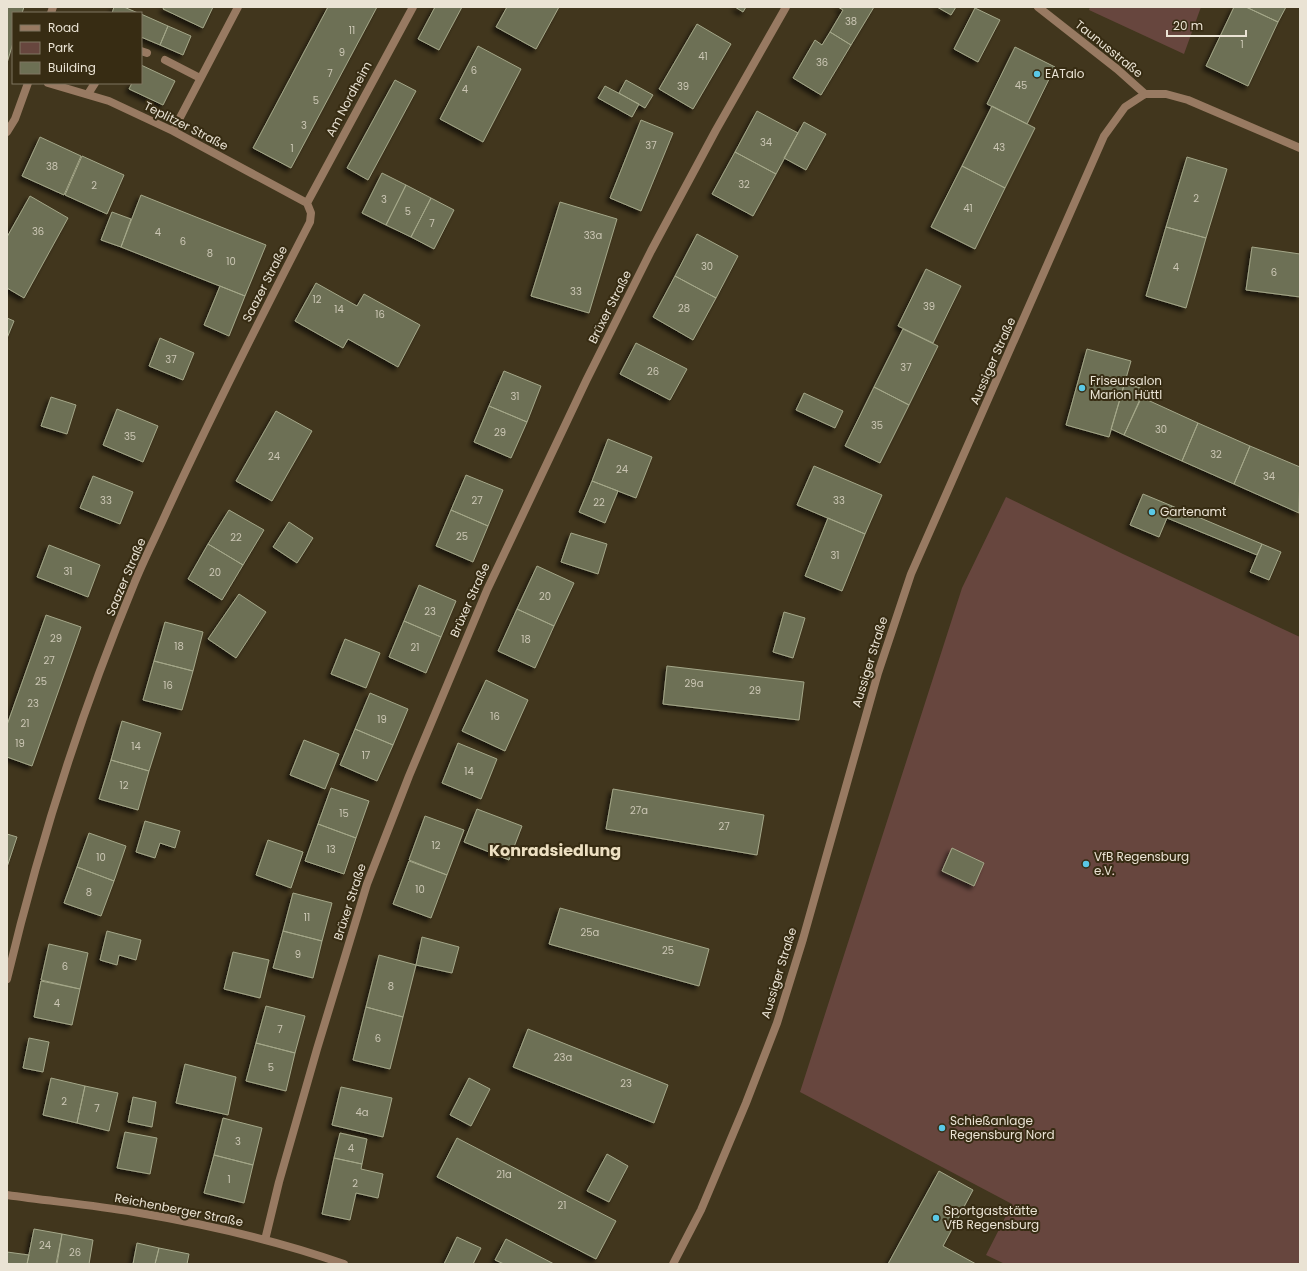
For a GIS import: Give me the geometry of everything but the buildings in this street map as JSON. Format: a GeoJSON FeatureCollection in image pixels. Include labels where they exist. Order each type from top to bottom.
{"type":"FeatureCollection","features":[{"type":"Feature","properties":{"kind":"street"},"geometry":{"type":"LineString","coordinates":[[173,131],[238,7]]}},
{"type":"Feature","properties":{"kind":"street","name":"Am Nordheim"},"geometry":{"type":"LineString","coordinates":[[307,203],[413,7]]}},
{"type":"Feature","properties":{"kind":"street","name":"Brüxer Straße"},"geometry":{"type":"LineString","coordinates":[[265,1240],[279,1182],[310,1072],[367,884],[409,776],[487,590],[586,381],[651,251],[716,130],[786,7]]}},
{"type":"Feature","properties":{"kind":"street","name":"Taunusstraße"},"geometry":{"type":"LineString","coordinates":[[1038,7],[1117,69],[1146,94]]}},
{"type":"Feature","properties":{"kind":"street"},"geometry":{"type":"LineString","coordinates":[[165,60],[200,78]]}},
{"type":"Feature","properties":{"kind":"street"},"geometry":{"type":"LineString","coordinates":[[7,132],[14,119],[28,84]]}},
{"type":"Feature","properties":{"kind":"street","name":"Teplitzer Straße"},"geometry":{"type":"LineString","coordinates":[[52,84],[109,101],[173,131],[307,203]]}},
{"type":"Feature","properties":{"kind":"street"},"geometry":{"type":"LineString","coordinates":[[88,94],[94,84]]}},
{"type":"Feature","properties":{"kind":"street"},"geometry":{"type":"LineString","coordinates":[[1146,94],[1166,94],[1188,100],[1300,148]]}},
{"type":"Feature","properties":{"kind":"street","name":"Aussiger Straße"},"geometry":{"type":"LineString","coordinates":[[673,1264],[701,1210],[746,1103],[777,1023],[803,939],[878,673],[911,574],[1104,136],[1125,107],[1146,94]]}},
{"type":"Feature","properties":{"kind":"street","name":"Saazer Straße"},"geometry":{"type":"LineString","coordinates":[[7,979],[21,922],[56,798],[94,690],[134,584],[202,436],[310,222],[310,213],[307,203]]}},
{"type":"Feature","properties":{"kind":"street","name":"Reichenberger Straße"},"geometry":{"type":"LineString","coordinates":[[7,1196],[133,1212],[206,1226],[265,1240],[344,1264]]}},
{"type":"Feature","properties":{"kind":"green space"},"geometry":{"type":"Polygon","coordinates":[[[1090,7],[1201,7],[1184,54],[1089,10],[1090,7]]]}},
{"type":"Feature","properties":{"kind":"green space","name":"VfB Regensburg e.V."},"geometry":{"type":"Polygon","coordinates":[[[1006,497],[1300,637],[1300,1264],[1005,1264],[986,1255],[1012,1204],[800,1092],[962,588],[1006,497]]]}},
{"type":"Feature","properties":{"kind":"place","name":"EATalo"},"geometry":{"type":"Point","coordinates":[1037,74]}},
{"type":"Feature","properties":{"kind":"place","name":"Friseursalon Marion Hüttl"},"geometry":{"type":"Point","coordinates":[1082,388]}},
{"type":"Feature","properties":{"kind":"place","name":"Gartenamt"},"geometry":{"type":"Point","coordinates":[1152,512]}},
{"type":"Feature","properties":{"kind":"place","name":"VfB Regensburg e.V."},"geometry":{"type":"Point","coordinates":[1086,864]}},
{"type":"Feature","properties":{"kind":"place","name":"Schießanlage Regensburg Nord"},"geometry":{"type":"Point","coordinates":[942,1128]}},
{"type":"Feature","properties":{"kind":"place","name":"Sportgaststätte VfB Regensburg"},"geometry":{"type":"Point","coordinates":[936,1218]}},
{"type":"Feature","properties":{"kind":"district","name":"Konradsiedlung"},"geometry":{"type":"Point","coordinates":[555,850]}}]}
